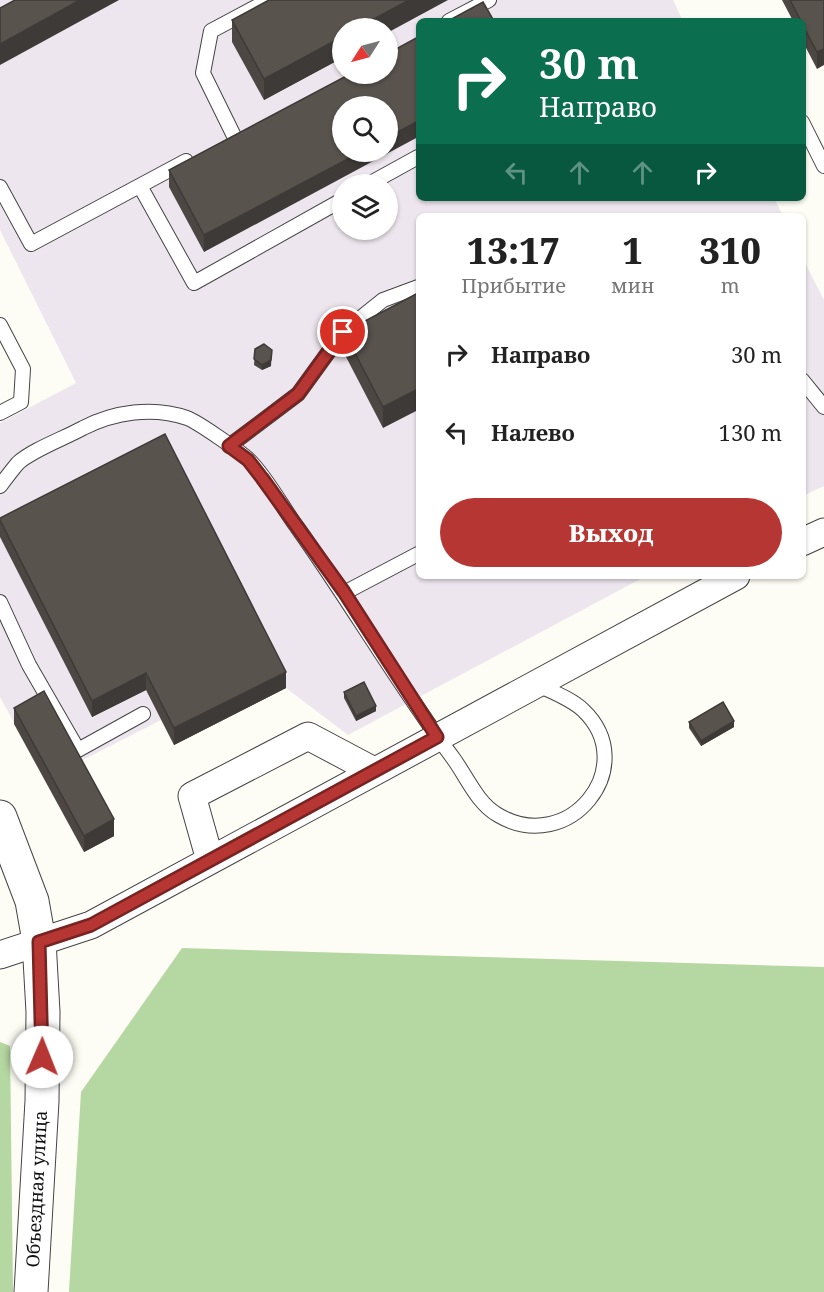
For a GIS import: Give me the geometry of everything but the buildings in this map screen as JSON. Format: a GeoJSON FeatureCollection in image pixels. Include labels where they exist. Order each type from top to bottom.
{"type":"FeatureCollection","features":[{"type":"Feature","properties":{"kind":"street"},"geometry":{"type":"LineString","coordinates":[[806,540],[824,532]]}},
{"type":"Feature","properties":{"kind":"street"},"geometry":{"type":"LineString","coordinates":[[0,955],[91,925],[729,579]]}},
{"type":"Feature","properties":{"kind":"street"},"geometry":{"type":"LineString","coordinates":[[210,860],[192,796],[308,736],[374,771]]}},
{"type":"Feature","properties":{"kind":"street","name":"Объездная улица"},"geometry":{"type":"LineString","coordinates":[[0,817],[32,901],[39,942],[43,1012],[42,1101],[31,1292]]}},
{"type":"Feature","properties":{"kind":"lane"},"geometry":{"type":"LineString","coordinates":[[455,18],[489,0]]}},
{"type":"Feature","properties":{"kind":"lane"},"geometry":{"type":"LineString","coordinates":[[234,136],[203,73],[211,32],[264,1]]}},
{"type":"Feature","properties":{"kind":"lane"},"geometry":{"type":"LineString","coordinates":[[806,130],[824,166]]}},
{"type":"Feature","properties":{"kind":"lane"},"geometry":{"type":"LineString","coordinates":[[0,187],[31,244],[203,152]]}},
{"type":"Feature","properties":{"kind":"lane"},"geometry":{"type":"LineString","coordinates":[[387,174],[416,158]]}},
{"type":"Feature","properties":{"kind":"lane"},"geometry":{"type":"LineString","coordinates":[[140,186],[194,283],[332,206]]}},
{"type":"Feature","properties":{"kind":"lane"},"geometry":{"type":"LineString","coordinates":[[229,446],[298,394],[343,332],[382,300],[416,288]]}},
{"type":"Feature","properties":{"kind":"lane"},"geometry":{"type":"LineString","coordinates":[[0,324],[23,369],[21,402],[0,413]]}},
{"type":"Feature","properties":{"kind":"lane"},"geometry":{"type":"LineString","coordinates":[[806,385],[824,407]]}},
{"type":"Feature","properties":{"kind":"lane"},"geometry":{"type":"LineString","coordinates":[[0,486],[20,462],[99,420],[139,411],[188,418],[248,460],[344,592],[479,798],[495,814],[514,824],[530,827],[546,826],[566,820],[584,807],[594,794],[601,779],[603,749],[594,724],[584,711],[571,701],[536,684]]}},
{"type":"Feature","properties":{"kind":"lane"},"geometry":{"type":"LineString","coordinates":[[344,592],[416,555]]}},
{"type":"Feature","properties":{"kind":"lane"},"geometry":{"type":"LineString","coordinates":[[2,611],[29,665],[78,750],[143,714]]}},
{"type":"Feature","properties":{"kind":"shaded area"},"geometry":{"type":"Polygon","coordinates":[[[0,0],[673,0],[682,18],[416,18],[416,201],[776,201],[782,213],[416,213],[416,579],[640,579],[348,735],[286,688],[174,745],[161,720],[75,764],[114,836],[84,852],[0,697],[0,423],[76,383],[0,230],[0,0]]]}},
{"type":"Feature","properties":{"kind":"shaded area"},"geometry":{"type":"Polygon","coordinates":[[[806,265],[824,300],[824,486],[806,495],[806,265]]]}},
{"type":"Feature","properties":{"kind":"green space"},"geometry":{"type":"Polygon","coordinates":[[[182,948],[824,967],[824,1292],[69,1292],[81,1092],[182,948]]]}},
{"type":"Feature","properties":{"kind":"green space"},"geometry":{"type":"Polygon","coordinates":[[[0,1042],[10,1046],[13,1292],[0,1292],[0,1042]]]}},
{"type":"Feature","properties":{"kind":"route"},"geometry":{"type":"LineString","coordinates":[[42,1057],[43,1012],[39,942],[91,925],[437,737],[344,592],[248,460],[229,446],[298,394],[343,332]]}}]}
